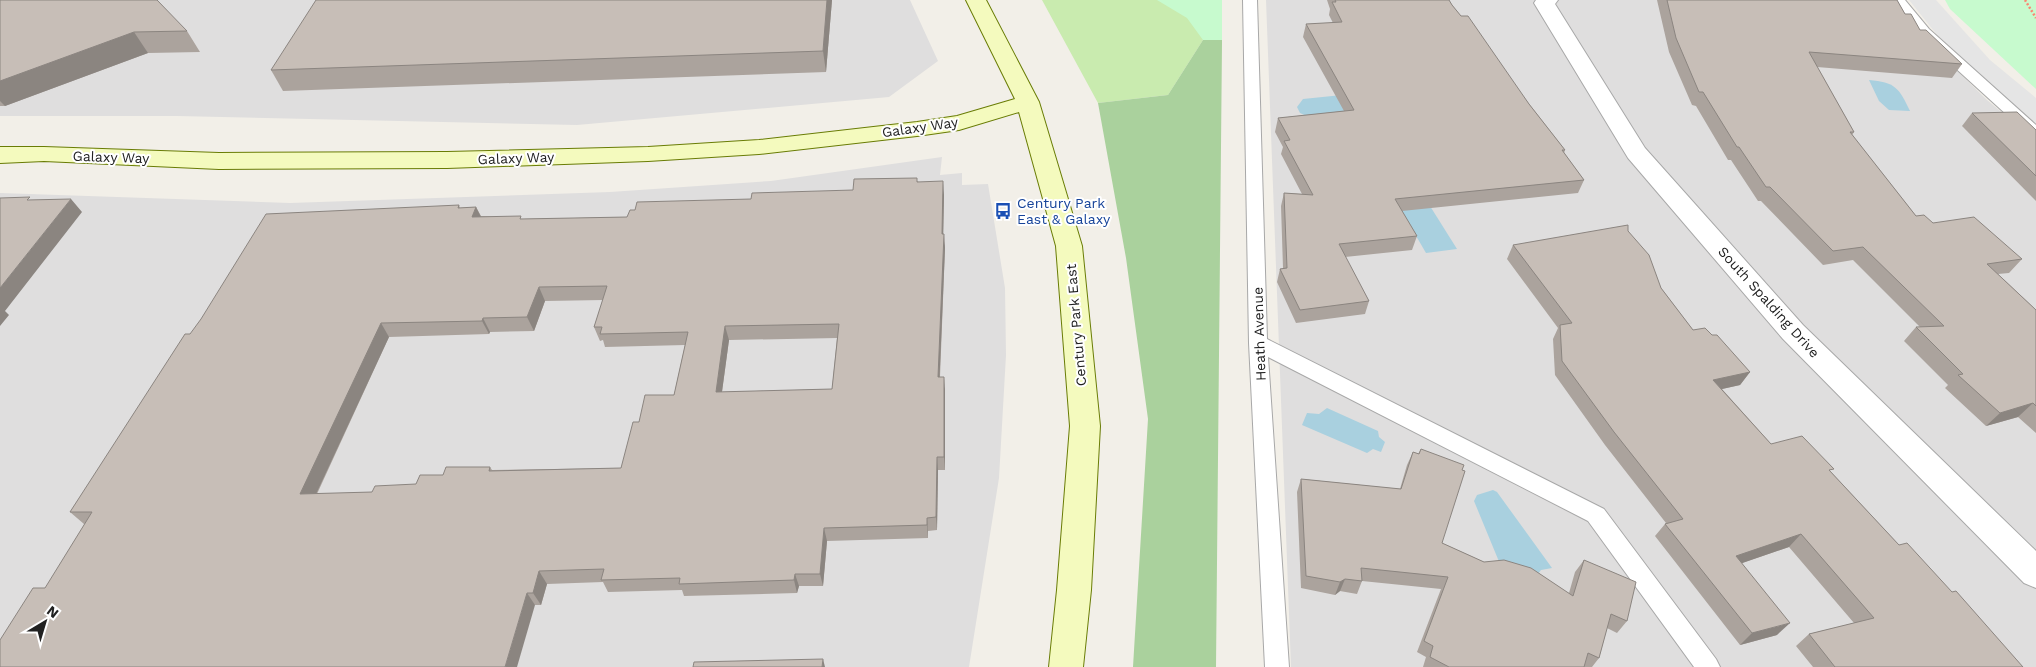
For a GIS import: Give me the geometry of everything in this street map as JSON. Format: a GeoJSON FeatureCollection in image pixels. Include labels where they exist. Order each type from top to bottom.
{"type":"FeatureCollection","features":[{"type":"Feature","properties":{"kind":"street","name":"Century Park East"},"geometry":{"type":"LineString","coordinates":[[976,0],[1028,102],[1068,246],[1085,426],[1074,590],[1066,667]]}},
{"type":"Feature","properties":{"kind":"street","name":"South Spalding Drive"},"geometry":{"type":"LineString","coordinates":[[1544,1],[1636,153],[1793,332],[2036,573]]}},
{"type":"Feature","properties":{"kind":"street","name":"Galaxy Way"},"geometry":{"type":"LineString","coordinates":[[0,155],[226,161],[447,160],[648,154],[759,147],[959,123],[1028,102]]}},
{"type":"Feature","properties":{"kind":"lane","name":"Heath Avenue"},"geometry":{"type":"LineString","coordinates":[[1250,0],[1258,343],[1277,667]]}},
{"type":"Feature","properties":{"kind":"lane"},"geometry":{"type":"LineString","coordinates":[[1898,0],[1924,32],[2036,133]]}},
{"type":"Feature","properties":{"kind":"lane"},"geometry":{"type":"LineString","coordinates":[[1258,343],[1596,515],[1708,667]]}},
{"type":"Feature","properties":{"kind":"path"},"geometry":{"type":"LineString","coordinates":[[2025,0],[2036,18]]}},
{"type":"Feature","properties":{"kind":"shaded area"},"geometry":{"type":"Polygon","coordinates":[[[0,0],[910,0],[938,61],[889,97],[577,125],[177,116],[0,116],[0,0]]]}},
{"type":"Feature","properties":{"kind":"shaded area"},"geometry":{"type":"Polygon","coordinates":[[[1266,0],[1885,0],[1987,100],[2036,141],[2036,667],[1291,667],[1266,0]]]}},
{"type":"Feature","properties":{"kind":"shaded area"},"geometry":{"type":"Polygon","coordinates":[[[1909,0],[1936,0],[1990,60],[2036,98],[2036,125],[1938,36],[1909,0]]]}},
{"type":"Feature","properties":{"kind":"shaded area"},"geometry":{"type":"Polygon","coordinates":[[[942,157],[940,175],[962,173],[962,185],[988,184],[1005,288],[1006,355],[999,478],[969,667],[0,667],[0,193],[290,203],[610,192],[771,181],[942,157]]]}},
{"type":"Feature","properties":{"kind":"green space"},"geometry":{"type":"Polygon","coordinates":[[[1042,0],[1222,0],[1222,43],[1203,40],[1168,95],[1098,103],[1042,0]]]}},
{"type":"Feature","properties":{"kind":"green space"},"geometry":{"type":"Polygon","coordinates":[[[1157,0],[1222,0],[1222,40],[1203,40],[1187,18],[1157,0]]]}},
{"type":"Feature","properties":{"kind":"green space"},"geometry":{"type":"Polygon","coordinates":[[[1945,0],[2036,0],[2036,89],[1950,9],[1945,0]]]}},
{"type":"Feature","properties":{"kind":"green space"},"geometry":{"type":"Polygon","coordinates":[[[1203,40],[1222,40],[1216,667],[1133,667],[1148,419],[1126,258],[1098,103],[1168,95],[1203,40]]]}},
{"type":"Feature","properties":{"kind":"water"},"geometry":{"type":"Polygon","coordinates":[[[1869,80],[1885,82],[1895,88],[1903,97],[1910,111],[1889,110],[1879,101],[1869,80]]]}},
{"type":"Feature","properties":{"kind":"water"},"geometry":{"type":"Polygon","coordinates":[[[1342,95],[1354,110],[1309,117],[1300,113],[1297,107],[1303,99],[1342,95]]]}},
{"type":"Feature","properties":{"kind":"water"},"geometry":{"type":"Polygon","coordinates":[[[1430,206],[1457,249],[1426,253],[1401,210],[1430,206]]]}},
{"type":"Feature","properties":{"kind":"water"},"geometry":{"type":"Polygon","coordinates":[[[1327,408],[1378,431],[1379,437],[1385,442],[1381,452],[1373,449],[1367,453],[1302,425],[1307,413],[1319,414],[1327,408]]]}},
{"type":"Feature","properties":{"kind":"water"},"geometry":{"type":"Polygon","coordinates":[[[1493,490],[1497,492],[1552,568],[1541,570],[1535,578],[1500,564],[1474,501],[1477,495],[1493,490]]]}},
{"type":"Feature","properties":{"kind":"building"},"geometry":{"type":"Polygon","coordinates":[[[0,0],[157,0],[187,31],[134,32],[0,81],[0,0]]]}},
{"type":"Feature","properties":{"kind":"building"},"geometry":{"type":"Polygon","coordinates":[[[316,0],[827,0],[823,51],[271,70],[316,0]]]}},
{"type":"Feature","properties":{"kind":"building"},"geometry":{"type":"Polygon","coordinates":[[[1335,0],[1449,0],[1461,16],[1468,16],[1529,104],[1565,150],[1562,150],[1584,180],[1395,199],[1417,236],[1339,244],[1369,301],[1300,310],[1280,269],[1287,268],[1284,193],[1313,195],[1284,141],[1290,140],[1278,118],[1354,110],[1306,24],[1342,22],[1332,2],[1336,2],[1335,0]]]}},
{"type":"Feature","properties":{"kind":"building"},"geometry":{"type":"Polygon","coordinates":[[[1667,0],[1897,0],[1905,14],[1911,14],[1920,30],[1926,30],[1962,64],[1809,52],[1854,132],[1850,132],[1916,216],[1924,215],[1933,223],[1974,217],[2022,259],[1987,264],[2036,310],[2036,406],[2033,403],[2000,413],[1958,375],[1963,374],[1916,327],[1944,326],[1863,247],[1833,251],[1770,187],[1766,187],[1739,147],[1737,147],[1703,92],[1699,92],[1676,38],[1667,0]]]}},
{"type":"Feature","properties":{"kind":"building"},"geometry":{"type":"Polygon","coordinates":[[[2017,112],[2036,130],[2036,176],[1972,113],[2017,112]]]}},
{"type":"Feature","properties":{"kind":"building"},"geometry":{"type":"Polygon","coordinates":[[[917,178],[917,182],[943,181],[942,234],[944,234],[938,377],[944,377],[944,457],[937,457],[936,517],[927,518],[927,525],[824,528],[820,574],[795,574],[794,580],[679,584],[680,578],[601,580],[604,569],[539,571],[533,593],[527,593],[505,667],[0,667],[0,640],[33,588],[45,588],[92,512],[70,512],[185,334],[190,334],[201,319],[266,214],[459,205],[458,208],[476,207],[472,217],[521,216],[520,219],[627,217],[630,210],[635,210],[637,202],[751,199],[752,193],[853,190],[854,179],[917,178]],[[607,286],[539,287],[527,317],[483,318],[482,321],[381,323],[300,494],[372,492],[375,486],[416,484],[420,475],[443,475],[446,467],[490,467],[489,471],[621,468],[633,422],[639,422],[645,395],[674,395],[688,332],[600,334],[602,327],[594,327],[607,286]],[[839,324],[725,326],[716,392],[832,389],[839,324]]]}},
{"type":"Feature","properties":{"kind":"building"},"geometry":{"type":"Polygon","coordinates":[[[30,197],[27,200],[71,199],[0,288],[0,198],[30,197]]]}},
{"type":"Feature","properties":{"kind":"building"},"geometry":{"type":"Polygon","coordinates":[[[1628,225],[1628,231],[1649,255],[1661,288],[1693,330],[1705,328],[1712,335],[1717,335],[1750,372],[1713,380],[1771,444],[1802,436],[1834,469],[1829,470],[1899,545],[1907,543],[1952,592],[1956,591],[2023,667],[1835,667],[1809,634],[1874,618],[1801,534],[1736,556],[1790,623],[1752,633],[1665,524],[1683,519],[1614,432],[1562,361],[1560,325],[1572,323],[1513,245],[1628,225]]]}},
{"type":"Feature","properties":{"kind":"building"},"geometry":{"type":"Polygon","coordinates":[[[1421,449],[1464,465],[1462,470],[1465,471],[1442,543],[1484,562],[1504,560],[1531,568],[1573,596],[1584,560],[1636,582],[1627,621],[1611,614],[1599,658],[1588,653],[1584,667],[1449,667],[1430,657],[1433,646],[1424,641],[1448,577],[1361,568],[1362,581],[1345,579],[1340,582],[1306,576],[1301,479],[1401,489],[1413,452],[1419,454],[1421,449]]]}},
{"type":"Feature","properties":{"kind":"building"},"geometry":{"type":"Polygon","coordinates":[[[823,659],[822,667],[693,667],[694,662],[823,659]]]}},
{"type":"Feature","properties":{"kind":"place","name":"Century Park East & Galaxy"},"geometry":{"type":"Point","coordinates":[1003,211]}}]}
